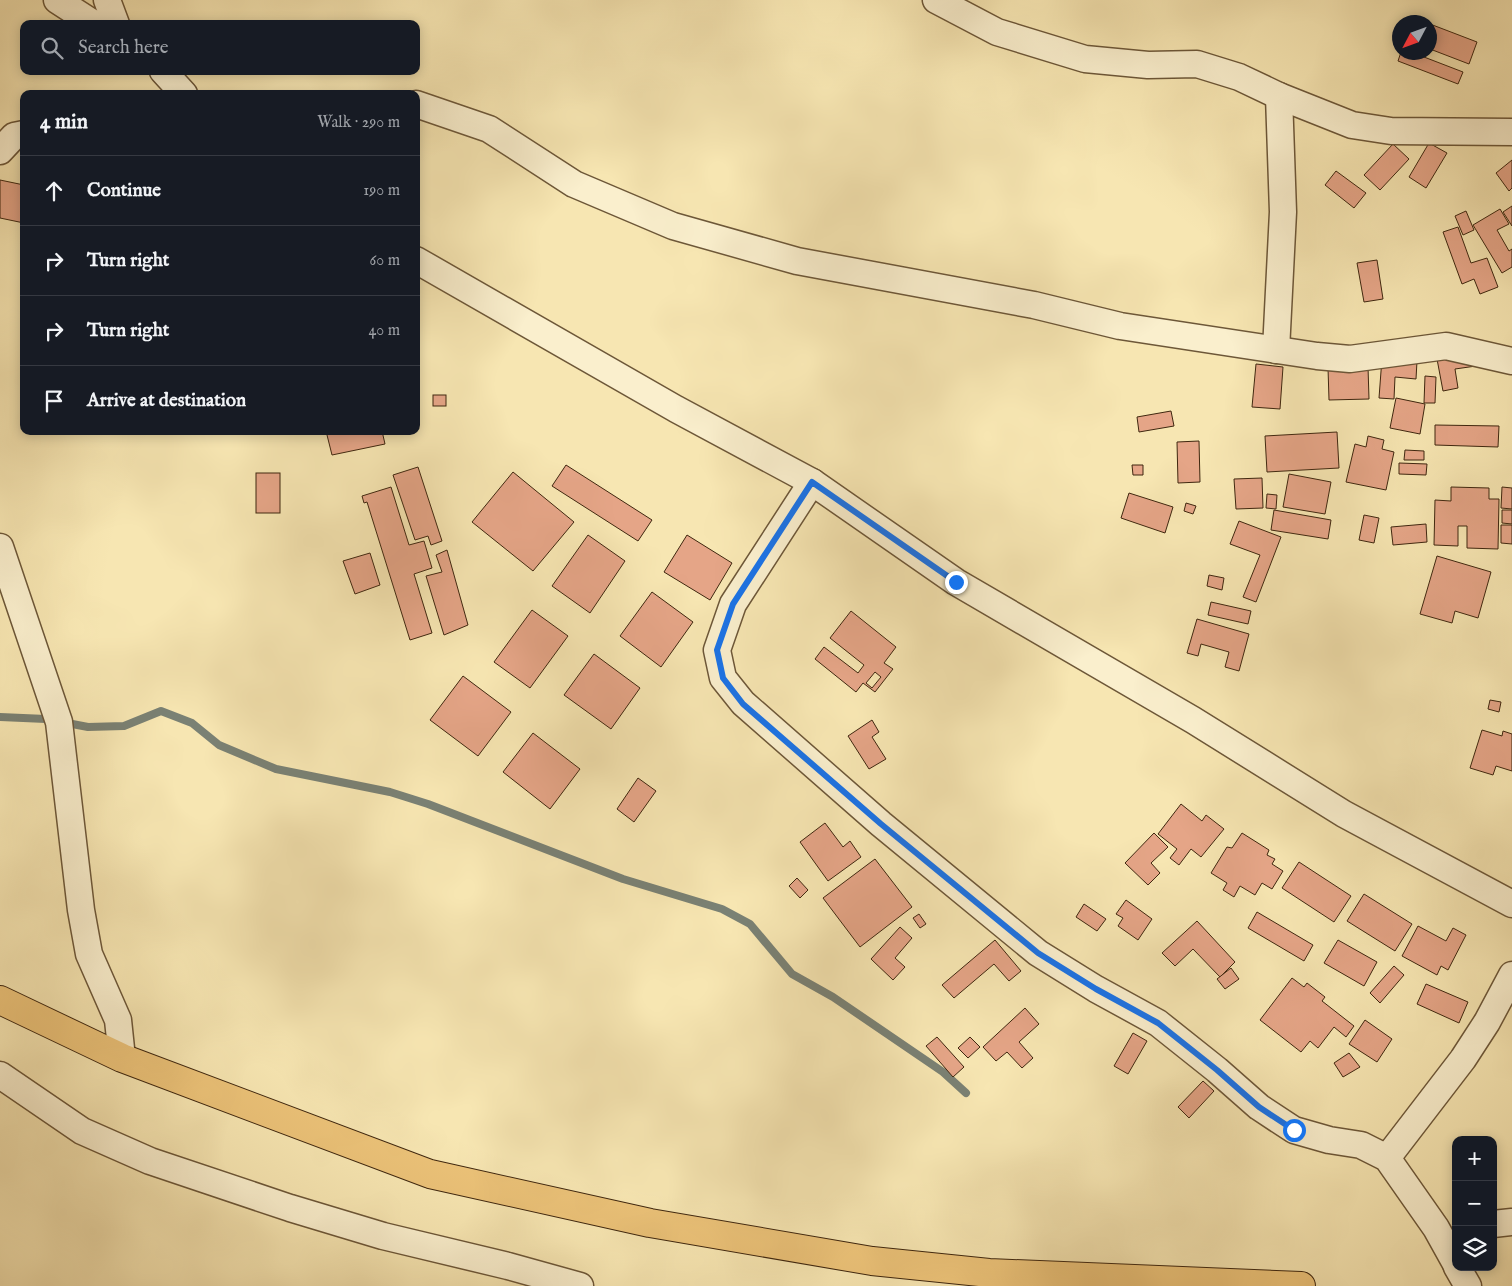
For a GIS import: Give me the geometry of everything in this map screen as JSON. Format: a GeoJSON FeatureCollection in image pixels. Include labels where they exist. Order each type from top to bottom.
{"type":"FeatureCollection","features":[{"type":"Feature","properties":{"kind":"highway"},"geometry":{"type":"LineString","coordinates":[[0,1000],[122,1058],[430,1174],[650,1223],[872,1261],[989,1273],[1301,1286]]}},
{"type":"Feature","properties":{"kind":"street"},"geometry":{"type":"LineString","coordinates":[[57,0],[88,20]]}},
{"type":"Feature","properties":{"kind":"street"},"geometry":{"type":"LineString","coordinates":[[107,0],[114,20]]}},
{"type":"Feature","properties":{"kind":"street"},"geometry":{"type":"LineString","coordinates":[[936,0],[997,32],[1085,59],[1148,65],[1197,64],[1240,77],[1279,96],[1352,125],[1391,131],[1512,132]]}},
{"type":"Feature","properties":{"kind":"street"},"geometry":{"type":"LineString","coordinates":[[167,75],[180,90]]}},
{"type":"Feature","properties":{"kind":"street"},"geometry":{"type":"LineString","coordinates":[[1276,350],[1282,212],[1279,96]]}},
{"type":"Feature","properties":{"kind":"street"},"geometry":{"type":"LineString","coordinates":[[420,105],[488,129],[574,184],[673,226],[797,261],[977,294],[1120,326],[1276,350],[1350,359],[1446,346],[1512,361]]}},
{"type":"Feature","properties":{"kind":"street"},"geometry":{"type":"LineString","coordinates":[[0,151],[14,136],[20,135]]}},
{"type":"Feature","properties":{"kind":"street"},"geometry":{"type":"LineString","coordinates":[[420,262],[676,409],[812,482],[956,582],[1193,720],[1344,814],[1512,904]]}},
{"type":"Feature","properties":{"kind":"street"},"geometry":{"type":"LineString","coordinates":[[812,482],[733,604],[717,650],[723,678],[743,704],[881,824],[1038,953],[1096,989],[1158,1023],[1217,1070],[1259,1107],[1294,1130],[1329,1140],[1361,1145],[1387,1158],[1446,1227],[1452,1248]]}},
{"type":"Feature","properties":{"kind":"street"},"geometry":{"type":"LineString","coordinates":[[0,547],[58,722],[80,910],[89,954],[118,1020],[122,1058]]}},
{"type":"Feature","properties":{"kind":"street"},"geometry":{"type":"LineString","coordinates":[[1387,1158],[1463,1059],[1487,1022],[1512,975]]}},
{"type":"Feature","properties":{"kind":"street"},"geometry":{"type":"LineString","coordinates":[[0,1075],[82,1131],[150,1161],[290,1208],[383,1236],[508,1266],[580,1286]]}},
{"type":"Feature","properties":{"kind":"street"},"geometry":{"type":"LineString","coordinates":[[1497,1224],[1512,1222]]}},
{"type":"Feature","properties":{"kind":"street"},"geometry":{"type":"LineString","coordinates":[[1460,1271],[1468,1286]]}},
{"type":"Feature","properties":{"kind":"building"},"geometry":{"type":"Polygon","coordinates":[[[1437,27],[1477,42],[1469,64],[1437,52],[1437,27]]]}},
{"type":"Feature","properties":{"kind":"building"},"geometry":{"type":"Polygon","coordinates":[[[1432,60],[1463,72],[1458,84],[1398,61],[1432,60]]]}},
{"type":"Feature","properties":{"kind":"building"},"geometry":{"type":"Polygon","coordinates":[[[1429,143],[1447,153],[1426,188],[1409,177],[1429,143]]]}},
{"type":"Feature","properties":{"kind":"building"},"geometry":{"type":"Polygon","coordinates":[[[1393,144],[1409,159],[1380,190],[1364,175],[1393,144]]]}},
{"type":"Feature","properties":{"kind":"building"},"geometry":{"type":"Polygon","coordinates":[[[1512,160],[1512,188],[1509,191],[1496,173],[1512,160]]]}},
{"type":"Feature","properties":{"kind":"building"},"geometry":{"type":"Polygon","coordinates":[[[1336,171],[1366,193],[1354,208],[1325,185],[1336,171]]]}},
{"type":"Feature","properties":{"kind":"building"},"geometry":{"type":"Polygon","coordinates":[[[0,180],[20,184],[20,222],[0,218],[0,180]]]}},
{"type":"Feature","properties":{"kind":"building"},"geometry":{"type":"Polygon","coordinates":[[[1512,206],[1512,226],[1503,212],[1512,206]]]}},
{"type":"Feature","properties":{"kind":"building"},"geometry":{"type":"Polygon","coordinates":[[[1500,209],[1509,224],[1497,230],[1509,251],[1512,249],[1512,267],[1502,273],[1473,225],[1500,209]]]}},
{"type":"Feature","properties":{"kind":"building"},"geometry":{"type":"Polygon","coordinates":[[[1466,211],[1474,230],[1463,235],[1455,216],[1466,211]]]}},
{"type":"Feature","properties":{"kind":"building"},"geometry":{"type":"Polygon","coordinates":[[[1458,227],[1471,263],[1487,258],[1498,287],[1480,294],[1474,279],[1462,284],[1443,232],[1458,227]]]}},
{"type":"Feature","properties":{"kind":"building"},"geometry":{"type":"Polygon","coordinates":[[[1377,260],[1383,299],[1364,302],[1357,263],[1377,260]]]}},
{"type":"Feature","properties":{"kind":"building"},"geometry":{"type":"Polygon","coordinates":[[[1474,353],[1476,366],[1455,369],[1458,388],[1443,391],[1437,359],[1474,353]]]}},
{"type":"Feature","properties":{"kind":"building"},"geometry":{"type":"Polygon","coordinates":[[[1382,358],[1417,361],[1416,379],[1395,377],[1394,399],[1379,398],[1382,358]]]}},
{"type":"Feature","properties":{"kind":"building"},"geometry":{"type":"Polygon","coordinates":[[[1256,364],[1283,367],[1280,409],[1252,407],[1256,364]]]}},
{"type":"Feature","properties":{"kind":"building"},"geometry":{"type":"Polygon","coordinates":[[[1368,367],[1369,399],[1329,400],[1328,368],[1368,367]]]}},
{"type":"Feature","properties":{"kind":"building"},"geometry":{"type":"Polygon","coordinates":[[[1425,376],[1436,377],[1435,403],[1424,403],[1425,376]]]}},
{"type":"Feature","properties":{"kind":"building"},"geometry":{"type":"Polygon","coordinates":[[[433,395],[446,395],[446,406],[433,406],[433,395]]]}},
{"type":"Feature","properties":{"kind":"building"},"geometry":{"type":"Polygon","coordinates":[[[1396,398],[1425,404],[1420,434],[1390,428],[1396,398]]]}},
{"type":"Feature","properties":{"kind":"building"},"geometry":{"type":"Polygon","coordinates":[[[1171,411],[1174,426],[1139,432],[1137,417],[1171,411]]]}},
{"type":"Feature","properties":{"kind":"building"},"geometry":{"type":"Polygon","coordinates":[[[1435,425],[1499,426],[1498,447],[1435,445],[1435,425]]]}},
{"type":"Feature","properties":{"kind":"building"},"geometry":{"type":"Polygon","coordinates":[[[1337,432],[1339,468],[1267,472],[1265,436],[1337,432]]]}},
{"type":"Feature","properties":{"kind":"building"},"geometry":{"type":"Polygon","coordinates":[[[327,435],[383,435],[385,444],[332,455],[327,435]]]}},
{"type":"Feature","properties":{"kind":"building"},"geometry":{"type":"Polygon","coordinates":[[[1368,436],[1384,440],[1382,449],[1394,452],[1386,490],[1346,482],[1355,444],[1366,447],[1368,436]]]}},
{"type":"Feature","properties":{"kind":"building"},"geometry":{"type":"Polygon","coordinates":[[[1199,441],[1200,482],[1178,483],[1177,442],[1199,441]]]}},
{"type":"Feature","properties":{"kind":"building"},"geometry":{"type":"Polygon","coordinates":[[[1405,450],[1424,451],[1424,460],[1404,460],[1405,450]]]}},
{"type":"Feature","properties":{"kind":"building"},"geometry":{"type":"Polygon","coordinates":[[[1399,463],[1427,464],[1426,475],[1399,474],[1399,463]]]}},
{"type":"Feature","properties":{"kind":"building"},"geometry":{"type":"Polygon","coordinates":[[[566,465],[652,520],[638,541],[552,486],[566,465]]]}},
{"type":"Feature","properties":{"kind":"building"},"geometry":{"type":"Polygon","coordinates":[[[1132,465],[1143,465],[1143,475],[1133,475],[1132,465]]]}},
{"type":"Feature","properties":{"kind":"building"},"geometry":{"type":"Polygon","coordinates":[[[418,467],[442,541],[431,545],[428,536],[415,540],[393,475],[418,467]]]}},
{"type":"Feature","properties":{"kind":"building"},"geometry":{"type":"Polygon","coordinates":[[[513,472],[574,522],[533,571],[472,522],[513,472]]]}},
{"type":"Feature","properties":{"kind":"building"},"geometry":{"type":"Polygon","coordinates":[[[256,473],[280,473],[280,513],[256,513],[256,473]]]}},
{"type":"Feature","properties":{"kind":"building"},"geometry":{"type":"Polygon","coordinates":[[[1289,474],[1331,482],[1325,514],[1283,507],[1289,474]]]}},
{"type":"Feature","properties":{"kind":"building"},"geometry":{"type":"Polygon","coordinates":[[[1262,478],[1263,508],[1236,509],[1234,479],[1262,478]]]}},
{"type":"Feature","properties":{"kind":"building"},"geometry":{"type":"Polygon","coordinates":[[[391,487],[409,545],[424,541],[432,568],[414,574],[432,633],[410,640],[367,502],[364,503],[362,496],[391,487]]]}},
{"type":"Feature","properties":{"kind":"building"},"geometry":{"type":"Polygon","coordinates":[[[1451,487],[1489,488],[1489,499],[1499,499],[1498,549],[1467,548],[1467,526],[1458,526],[1458,546],[1434,545],[1435,500],[1451,501],[1451,487]]]}},
{"type":"Feature","properties":{"kind":"building"},"geometry":{"type":"Polygon","coordinates":[[[1502,487],[1512,488],[1512,509],[1501,508],[1502,487]]]}},
{"type":"Feature","properties":{"kind":"building"},"geometry":{"type":"Polygon","coordinates":[[[1129,493],[1173,507],[1165,533],[1121,518],[1129,493]]]}},
{"type":"Feature","properties":{"kind":"building"},"geometry":{"type":"Polygon","coordinates":[[[1267,494],[1277,495],[1276,509],[1266,508],[1267,494]]]}},
{"type":"Feature","properties":{"kind":"building"},"geometry":{"type":"Polygon","coordinates":[[[1186,503],[1196,506],[1193,514],[1184,511],[1186,503]]]}},
{"type":"Feature","properties":{"kind":"building"},"geometry":{"type":"Polygon","coordinates":[[[1274,510],[1331,520],[1328,539],[1271,530],[1274,510]]]}},
{"type":"Feature","properties":{"kind":"building"},"geometry":{"type":"Polygon","coordinates":[[[1502,510],[1512,510],[1512,524],[1502,523],[1502,510]]]}},
{"type":"Feature","properties":{"kind":"building"},"geometry":{"type":"Polygon","coordinates":[[[1364,515],[1379,518],[1374,543],[1359,540],[1364,515]]]}},
{"type":"Feature","properties":{"kind":"building"},"geometry":{"type":"Polygon","coordinates":[[[1239,521],[1281,537],[1256,602],[1243,597],[1260,555],[1230,544],[1239,521]]]}},
{"type":"Feature","properties":{"kind":"building"},"geometry":{"type":"Polygon","coordinates":[[[1426,524],[1427,542],[1393,545],[1391,527],[1426,524]]]}},
{"type":"Feature","properties":{"kind":"building"},"geometry":{"type":"Polygon","coordinates":[[[1501,525],[1512,525],[1512,544],[1501,543],[1501,525]]]}},
{"type":"Feature","properties":{"kind":"building"},"geometry":{"type":"Polygon","coordinates":[[[588,535],[625,561],[590,613],[552,586],[588,535]]]}},
{"type":"Feature","properties":{"kind":"building"},"geometry":{"type":"Polygon","coordinates":[[[687,535],[732,563],[710,600],[664,572],[687,535]]]}},
{"type":"Feature","properties":{"kind":"building"},"geometry":{"type":"Polygon","coordinates":[[[447,550],[468,625],[444,635],[426,576],[442,572],[436,555],[447,550]]]}},
{"type":"Feature","properties":{"kind":"building"},"geometry":{"type":"Polygon","coordinates":[[[370,553],[380,585],[355,594],[343,561],[370,553]]]}},
{"type":"Feature","properties":{"kind":"building"},"geometry":{"type":"Polygon","coordinates":[[[1437,556],[1491,572],[1478,618],[1455,611],[1452,623],[1420,614],[1437,556]]]}},
{"type":"Feature","properties":{"kind":"building"},"geometry":{"type":"Polygon","coordinates":[[[1209,575],[1224,578],[1222,590],[1207,586],[1209,575]]]}},
{"type":"Feature","properties":{"kind":"building"},"geometry":{"type":"Polygon","coordinates":[[[652,592],[693,622],[661,667],[620,636],[652,592]]]}},
{"type":"Feature","properties":{"kind":"building"},"geometry":{"type":"Polygon","coordinates":[[[1211,602],[1251,611],[1248,624],[1208,615],[1211,602]]]}},
{"type":"Feature","properties":{"kind":"building"},"geometry":{"type":"Polygon","coordinates":[[[532,610],[568,636],[530,688],[494,662],[532,610]]]}},
{"type":"Feature","properties":{"kind":"building"},"geometry":{"type":"Polygon","coordinates":[[[851,611],[896,647],[884,663],[893,669],[875,692],[863,683],[856,692],[815,659],[824,647],[858,673],[864,665],[830,638],[851,611]],[[875,672],[866,683],[872,688],[881,677],[875,672]]]}},
{"type":"Feature","properties":{"kind":"building"},"geometry":{"type":"Polygon","coordinates":[[[1197,619],[1249,634],[1239,671],[1225,667],[1229,652],[1201,644],[1198,656],[1187,653],[1197,619]]]}},
{"type":"Feature","properties":{"kind":"building"},"geometry":{"type":"Polygon","coordinates":[[[594,654],[640,688],[611,729],[564,695],[594,654]]]}},
{"type":"Feature","properties":{"kind":"building"},"geometry":{"type":"Polygon","coordinates":[[[463,676],[511,712],[478,756],[430,720],[463,676]]]}},
{"type":"Feature","properties":{"kind":"building"},"geometry":{"type":"Polygon","coordinates":[[[1490,700],[1501,702],[1499,712],[1488,709],[1490,700]]]}},
{"type":"Feature","properties":{"kind":"building"},"geometry":{"type":"Polygon","coordinates":[[[872,720],[879,732],[872,737],[886,759],[869,769],[848,736],[872,720]]]}},
{"type":"Feature","properties":{"kind":"building"},"geometry":{"type":"Polygon","coordinates":[[[1482,730],[1502,736],[1503,731],[1512,734],[1512,771],[1496,766],[1493,775],[1470,768],[1482,730]]]}},
{"type":"Feature","properties":{"kind":"building"},"geometry":{"type":"Polygon","coordinates":[[[533,733],[580,769],[550,809],[503,772],[533,733]]]}},
{"type":"Feature","properties":{"kind":"building"},"geometry":{"type":"Polygon","coordinates":[[[638,778],[656,791],[634,822],[617,809],[638,778]]]}},
{"type":"Feature","properties":{"kind":"building"},"geometry":{"type":"Polygon","coordinates":[[[1181,804],[1202,821],[1206,815],[1224,829],[1201,857],[1191,849],[1179,865],[1170,858],[1177,849],[1158,834],[1181,804]]]}},
{"type":"Feature","properties":{"kind":"building"},"geometry":{"type":"Polygon","coordinates":[[[825,823],[843,847],[850,841],[861,857],[828,881],[800,842],[825,823]]]}},
{"type":"Feature","properties":{"kind":"building"},"geometry":{"type":"Polygon","coordinates":[[[1154,833],[1168,847],[1151,863],[1160,873],[1148,885],[1125,863],[1154,833]]]}},
{"type":"Feature","properties":{"kind":"building"},"geometry":{"type":"Polygon","coordinates":[[[1242,833],[1269,850],[1267,855],[1275,859],[1272,864],[1283,871],[1272,889],[1262,883],[1255,895],[1240,886],[1234,897],[1223,890],[1227,883],[1211,873],[1227,847],[1232,848],[1242,833]]]}},
{"type":"Feature","properties":{"kind":"building"},"geometry":{"type":"Polygon","coordinates":[[[875,859],[912,907],[860,947],[823,898],[875,859]]]}},
{"type":"Feature","properties":{"kind":"building"},"geometry":{"type":"Polygon","coordinates":[[[1299,862],[1351,896],[1334,922],[1282,888],[1299,862]]]}},
{"type":"Feature","properties":{"kind":"building"},"geometry":{"type":"Polygon","coordinates":[[[797,878],[808,890],[800,898],[789,886],[797,878]]]}},
{"type":"Feature","properties":{"kind":"building"},"geometry":{"type":"Polygon","coordinates":[[[1364,894],[1412,924],[1395,951],[1347,921],[1364,894]]]}},
{"type":"Feature","properties":{"kind":"building"},"geometry":{"type":"Polygon","coordinates":[[[1126,900],[1152,919],[1138,940],[1118,926],[1123,918],[1116,914],[1126,900]]]}},
{"type":"Feature","properties":{"kind":"building"},"geometry":{"type":"Polygon","coordinates":[[[1084,904],[1106,919],[1097,931],[1076,917],[1084,904]]]}},
{"type":"Feature","properties":{"kind":"building"},"geometry":{"type":"Polygon","coordinates":[[[1257,912],[1313,945],[1304,961],[1248,928],[1257,912]]]}},
{"type":"Feature","properties":{"kind":"building"},"geometry":{"type":"Polygon","coordinates":[[[919,914],[926,924],[920,928],[913,918],[919,914]]]}},
{"type":"Feature","properties":{"kind":"building"},"geometry":{"type":"Polygon","coordinates":[[[1197,921],[1235,962],[1220,977],[1193,949],[1175,966],[1162,953],[1197,921]]]}},
{"type":"Feature","properties":{"kind":"building"},"geometry":{"type":"Polygon","coordinates":[[[1418,926],[1446,941],[1453,928],[1466,935],[1448,970],[1441,966],[1437,975],[1402,956],[1418,926]]]}},
{"type":"Feature","properties":{"kind":"building"},"geometry":{"type":"Polygon","coordinates":[[[900,927],[912,938],[895,958],[905,967],[893,980],[871,959],[900,927]]]}},
{"type":"Feature","properties":{"kind":"building"},"geometry":{"type":"Polygon","coordinates":[[[995,940],[1021,971],[1009,981],[994,964],[954,998],[942,985],[995,940]]]}},
{"type":"Feature","properties":{"kind":"building"},"geometry":{"type":"Polygon","coordinates":[[[1338,940],[1377,962],[1364,986],[1324,963],[1338,940]]]}},
{"type":"Feature","properties":{"kind":"building"},"geometry":{"type":"Polygon","coordinates":[[[1394,966],[1404,975],[1380,1003],[1370,993],[1394,966]]]}},
{"type":"Feature","properties":{"kind":"building"},"geometry":{"type":"Polygon","coordinates":[[[1231,968],[1239,979],[1225,989],[1217,979],[1231,968]]]}},
{"type":"Feature","properties":{"kind":"building"},"geometry":{"type":"Polygon","coordinates":[[[1292,978],[1304,987],[1307,983],[1325,997],[1322,1001],[1354,1026],[1346,1037],[1334,1027],[1318,1048],[1310,1041],[1301,1052],[1260,1020],[1292,978]]]}},
{"type":"Feature","properties":{"kind":"building"},"geometry":{"type":"Polygon","coordinates":[[[1426,984],[1468,1002],[1459,1023],[1417,1004],[1426,984]]]}},
{"type":"Feature","properties":{"kind":"building"},"geometry":{"type":"Polygon","coordinates":[[[1025,1008],[1039,1024],[1019,1042],[1033,1058],[1022,1068],[1007,1052],[996,1061],[983,1047],[1025,1008]]]}},
{"type":"Feature","properties":{"kind":"building"},"geometry":{"type":"Polygon","coordinates":[[[1365,1020],[1392,1039],[1377,1062],[1349,1044],[1365,1020]]]}},
{"type":"Feature","properties":{"kind":"building"},"geometry":{"type":"Polygon","coordinates":[[[1133,1033],[1147,1041],[1128,1074],[1114,1066],[1133,1033]]]}},
{"type":"Feature","properties":{"kind":"building"},"geometry":{"type":"Polygon","coordinates":[[[937,1037],[964,1067],[953,1077],[926,1046],[937,1037]]]}},
{"type":"Feature","properties":{"kind":"building"},"geometry":{"type":"Polygon","coordinates":[[[970,1037],[980,1047],[968,1058],[958,1048],[970,1037]]]}},
{"type":"Feature","properties":{"kind":"building"},"geometry":{"type":"Polygon","coordinates":[[[1349,1053],[1360,1067],[1343,1077],[1334,1063],[1349,1053]]]}},
{"type":"Feature","properties":{"kind":"building"},"geometry":{"type":"Polygon","coordinates":[[[1203,1081],[1214,1091],[1189,1118],[1178,1107],[1203,1081]]]}},
{"type":"Feature","properties":{"kind":"waterway"},"geometry":{"type":"LineString","coordinates":[[0,717],[46,719],[88,727],[124,726],[161,711],[192,723],[219,745],[276,769],[390,792],[428,804],[623,879],[722,909],[750,924],[792,974],[833,997],[943,1072],[966,1093]]}},
{"type":"Feature","properties":{"kind":"route"},"geometry":{"type":"LineString","coordinates":[[956,582],[812,482],[733,604],[717,650],[723,678],[743,704],[780,734],[881,824],[1038,953],[1096,989],[1158,1023],[1217,1070],[1259,1107],[1294,1130]]}}]}
